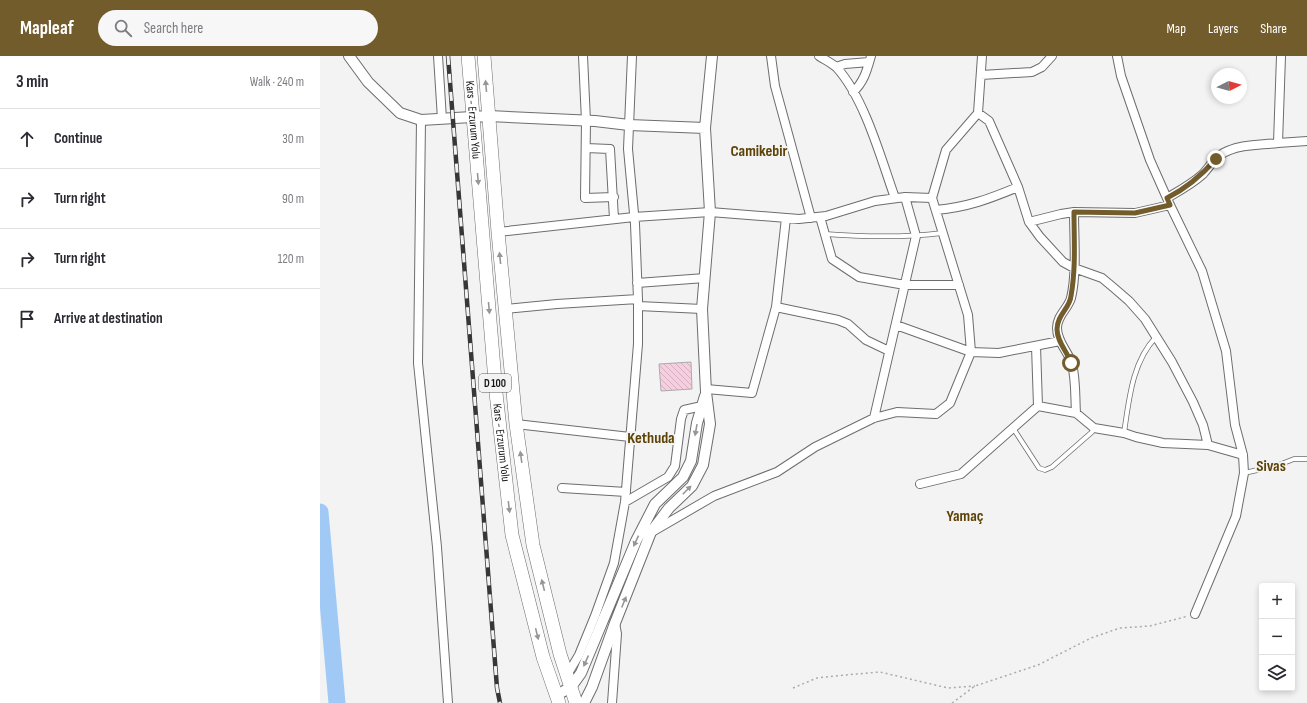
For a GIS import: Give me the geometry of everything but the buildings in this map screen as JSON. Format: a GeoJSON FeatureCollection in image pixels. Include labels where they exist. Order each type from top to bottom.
{"type":"FeatureCollection","features":[{"type":"Feature","properties":{"kind":"highway","name":"Kars - Erzurum Yolu"},"geometry":{"type":"LineString","coordinates":[[468,56],[496,393],[512,535],[543,658],[558,699]]}},
{"type":"Feature","properties":{"kind":"highway","name":"Kars - Erzurum Yolu"},"geometry":{"type":"LineString","coordinates":[[484,56],[498,232],[516,424],[533,545],[560,654],[576,703]]}},
{"type":"Feature","properties":{"kind":"street"},"geometry":{"type":"LineString","coordinates":[[349,56],[368,82],[400,113],[421,120],[489,116],[586,120],[629,125],[705,128]]}},
{"type":"Feature","properties":{"kind":"street"},"geometry":{"type":"LineString","coordinates":[[438,56],[442,119]]}},
{"type":"Feature","properties":{"kind":"street"},"geometry":{"type":"LineString","coordinates":[[583,56],[586,120],[585,198],[614,197]]}},
{"type":"Feature","properties":{"kind":"street"},"geometry":{"type":"LineString","coordinates":[[558,699],[569,681],[614,563],[625,502],[638,344],[638,302],[634,216],[628,149],[632,56]]}},
{"type":"Feature","properties":{"kind":"street"},"geometry":{"type":"LineString","coordinates":[[584,703],[592,687],[651,532],[669,508],[692,486],[703,465],[710,424],[706,390],[702,309],[710,212],[705,128],[712,56]]}},
{"type":"Feature","properties":{"kind":"street"},"geometry":{"type":"LineString","coordinates":[[771,56],[775,86],[811,218]]}},
{"type":"Feature","properties":{"kind":"street"},"geometry":{"type":"LineString","coordinates":[[819,56],[836,67],[858,100],[895,198]]}},
{"type":"Feature","properties":{"kind":"street"},"geometry":{"type":"LineString","coordinates":[[651,532],[714,496],[777,472],[815,447],[874,418],[898,412],[936,414],[950,403],[971,352],[968,315],[932,198],[946,150],[978,113],[982,56]]}},
{"type":"Feature","properties":{"kind":"street"},"geometry":{"type":"LineString","coordinates":[[981,75],[1032,72],[1042,67],[1052,56]]}},
{"type":"Feature","properties":{"kind":"street"},"geometry":{"type":"LineString","coordinates":[[1117,56],[1121,76],[1148,153],[1168,201],[1202,271],[1226,351],[1235,425],[1243,456],[1244,473],[1236,516],[1195,614]]}},
{"type":"Feature","properties":{"kind":"street"},"geometry":{"type":"LineString","coordinates":[[1278,143],[1281,56]]}},
{"type":"Feature","properties":{"kind":"street"},"geometry":{"type":"LineString","coordinates":[[836,67],[870,59],[866,76],[853,92]]}},
{"type":"Feature","properties":{"kind":"street"},"geometry":{"type":"LineString","coordinates":[[978,113],[989,121],[1018,187],[1029,222],[1040,237],[1063,262],[1074,268],[1102,278],[1129,301],[1145,319],[1172,362],[1193,402],[1203,425],[1208,445]]}},
{"type":"Feature","properties":{"kind":"street"},"geometry":{"type":"LineString","coordinates":[[421,120],[418,363],[437,547],[448,703]]}},
{"type":"Feature","properties":{"kind":"street"},"geometry":{"type":"LineString","coordinates":[[1029,222],[1074,212],[1135,213],[1168,201],[1196,180],[1220,155],[1230,150],[1278,143],[1307,141]]}},
{"type":"Feature","properties":{"kind":"street"},"geometry":{"type":"LineString","coordinates":[[586,148],[610,149],[614,197],[614,219]]}},
{"type":"Feature","properties":{"kind":"street"},"geometry":{"type":"LineString","coordinates":[[936,210],[978,203],[1018,187]]}},
{"type":"Feature","properties":{"kind":"street"},"geometry":{"type":"LineString","coordinates":[[498,232],[634,216],[710,212],[799,219],[826,216],[875,201],[906,197],[932,198]]}},
{"type":"Feature","properties":{"kind":"street"},"geometry":{"type":"LineString","coordinates":[[874,418],[916,236],[906,197]]}},
{"type":"Feature","properties":{"kind":"street"},"geometry":{"type":"LineString","coordinates":[[1074,212],[1074,268],[1071,297],[1058,321],[1057,329],[1060,341],[1068,356],[1073,371],[1076,413]]}},
{"type":"Feature","properties":{"kind":"street"},"geometry":{"type":"LineString","coordinates":[[820,217],[832,258],[859,277],[905,284],[959,285]]}},
{"type":"Feature","properties":{"kind":"street"},"geometry":{"type":"LineString","coordinates":[[706,390],[752,393],[776,307],[786,218]]}},
{"type":"Feature","properties":{"kind":"street"},"geometry":{"type":"LineString","coordinates":[[637,283],[705,278]]}},
{"type":"Feature","properties":{"kind":"street"},"geometry":{"type":"LineString","coordinates":[[506,309],[557,304],[638,302],[702,309]]}},
{"type":"Feature","properties":{"kind":"street"},"geometry":{"type":"LineString","coordinates":[[776,307],[838,320],[848,324],[866,340],[890,351]]}},
{"type":"Feature","properties":{"kind":"street"},"geometry":{"type":"LineString","coordinates":[[896,325],[971,352],[999,353],[1060,341]]}},
{"type":"Feature","properties":{"kind":"street"},"geometry":{"type":"LineString","coordinates":[[1036,346],[1038,406]]}},
{"type":"Feature","properties":{"kind":"street"},"geometry":{"type":"LineString","coordinates":[[569,681],[581,673],[636,541],[655,504],[683,477],[691,461],[697,423],[706,390]]}},
{"type":"Feature","properties":{"kind":"street"},"geometry":{"type":"LineString","coordinates":[[625,502],[668,477],[675,466],[681,419],[684,410],[702,406]]}},
{"type":"Feature","properties":{"kind":"street"},"geometry":{"type":"LineString","coordinates":[[1038,406],[1076,413],[1094,428],[1124,433],[1136,438],[1163,443],[1208,445],[1243,456]]}},
{"type":"Feature","properties":{"kind":"street"},"geometry":{"type":"LineString","coordinates":[[920,484],[961,474],[1038,406]]}},
{"type":"Feature","properties":{"kind":"street"},"geometry":{"type":"LineString","coordinates":[[516,424],[630,437]]}},
{"type":"Feature","properties":{"kind":"street"},"geometry":{"type":"LineString","coordinates":[[562,488],[626,492]]}},
{"type":"Feature","properties":{"kind":"street"},"geometry":{"type":"LineString","coordinates":[[612,703],[617,634],[615,624]]}},
{"type":"Feature","properties":{"kind":"lane"},"geometry":{"type":"LineString","coordinates":[[825,234],[916,236],[943,232]]}},
{"type":"Feature","properties":{"kind":"lane"},"geometry":{"type":"LineString","coordinates":[[1124,433],[1137,367],[1142,354],[1156,337]]}},
{"type":"Feature","properties":{"kind":"lane"},"geometry":{"type":"LineString","coordinates":[[1012,428],[1039,468],[1045,470],[1052,467],[1092,432],[1094,428]]}},
{"type":"Feature","properties":{"kind":"lane"},"geometry":{"type":"LineString","coordinates":[[1244,473],[1276,466],[1294,459],[1307,459]]}},
{"type":"Feature","properties":{"kind":"path"},"geometry":{"type":"LineString","coordinates":[[793,688],[817,678],[845,674],[880,672],[948,688],[975,686],[1038,665],[1091,638],[1120,628],[1150,626],[1195,614]]}},
{"type":"Feature","properties":{"kind":"path"},"geometry":{"type":"LineString","coordinates":[[952,703],[975,686]]}},
{"type":"Feature","properties":{"kind":"waterway"},"geometry":{"type":"LineString","coordinates":[[320,512],[337,703]]}},
{"type":"Feature","properties":{"kind":"railway"},"geometry":{"type":"LineString","coordinates":[[448,56],[497,688],[500,703]]}},
{"type":"Feature","properties":{"kind":"district","name":"Camikebir"},"geometry":{"type":"Point","coordinates":[759,150]}},
{"type":"Feature","properties":{"kind":"district","name":"Kethuda"},"geometry":{"type":"Point","coordinates":[651,437]}},
{"type":"Feature","properties":{"kind":"district","name":"Sivas"},"geometry":{"type":"Point","coordinates":[1271,465]}},
{"type":"Feature","properties":{"kind":"district","name":"Yamaç"},"geometry":{"type":"Point","coordinates":[965,515]}},
{"type":"Feature","properties":{"kind":"route"},"geometry":{"type":"LineString","coordinates":[[1071,363],[1060,341],[1057,329],[1059,318],[1070,302],[1071,297],[1074,268],[1074,212],[1135,213],[1170,205],[1167,198],[1196,180],[1216,159]]}}]}
